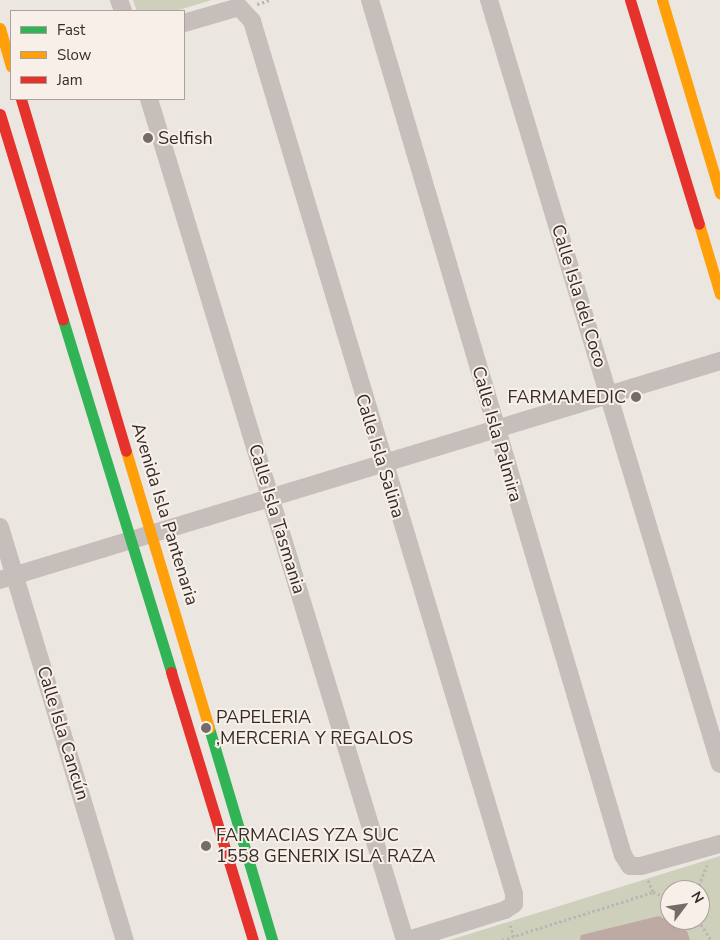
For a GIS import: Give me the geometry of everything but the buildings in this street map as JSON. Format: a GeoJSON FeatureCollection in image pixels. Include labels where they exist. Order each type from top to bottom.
{"type":"FeatureCollection","features":[{"type":"Feature","properties":{"kind":"street","name":"Calle Isla Palmira"},"geometry":{"type":"LineString","coordinates":[[370,0],[496,431],[635,866]]}},
{"type":"Feature","properties":{"kind":"street","name":"Calle Isla del Coco"},"geometry":{"type":"LineString","coordinates":[[489,0],[720,764]]}},
{"type":"Feature","properties":{"kind":"street"},"geometry":{"type":"LineString","coordinates":[[630,0],[720,294]]}},
{"type":"Feature","properties":{"kind":"street"},"geometry":{"type":"LineString","coordinates":[[662,0],[720,193]]}},
{"type":"Feature","properties":{"kind":"street","name":"Calle Isla Salina"},"geometry":{"type":"LineString","coordinates":[[185,23],[232,7],[244,8],[252,21],[514,904],[406,940]]}},
{"type":"Feature","properties":{"kind":"street"},"geometry":{"type":"LineString","coordinates":[[0,28],[10,63]]}},
{"type":"Feature","properties":{"kind":"street","name":"Avenida Isla Pantenaria"},"geometry":{"type":"LineString","coordinates":[[21,100],[153,534],[272,940]]}},
{"type":"Feature","properties":{"kind":"street","name":"Calle Isla Tasmania"},"geometry":{"type":"LineString","coordinates":[[149,100],[406,940]]}},
{"type":"Feature","properties":{"kind":"street"},"geometry":{"type":"LineString","coordinates":[[0,114],[253,940]]}},
{"type":"Feature","properties":{"kind":"street"},"geometry":{"type":"LineString","coordinates":[[8,578],[610,397],[720,361]]}},
{"type":"Feature","properties":{"kind":"street","name":"Calle Isla Cancún"},"geometry":{"type":"LineString","coordinates":[[0,527],[8,578],[125,940]]}},
{"type":"Feature","properties":{"kind":"street"},"geometry":{"type":"LineString","coordinates":[[635,866],[718,845]]}},
{"type":"Feature","properties":{"kind":"path"},"geometry":{"type":"LineString","coordinates":[[702,880],[718,845]]}},
{"type":"Feature","properties":{"kind":"path"},"geometry":{"type":"LineString","coordinates":[[635,866],[653,892],[660,895]]}},
{"type":"Feature","properties":{"kind":"path"},"geometry":{"type":"LineString","coordinates":[[502,940],[653,892]]}},
{"type":"Feature","properties":{"kind":"green space"},"geometry":{"type":"Polygon","coordinates":[[[133,0],[212,0],[178,10],[137,10],[133,0]]]}},
{"type":"Feature","properties":{"kind":"green space"},"geometry":{"type":"Polygon","coordinates":[[[720,856],[720,940],[450,940],[720,856]]]}},
{"type":"Feature","properties":{"kind":"traffic: fast"},"geometry":{"type":"LineString","coordinates":[[63,320],[171,672]]}},
{"type":"Feature","properties":{"kind":"traffic: fast"},"geometry":{"type":"LineString","coordinates":[[209,728],[272,940]]}},
{"type":"Feature","properties":{"kind":"traffic: slow"},"geometry":{"type":"LineString","coordinates":[[662,0],[720,193]]}},
{"type":"Feature","properties":{"kind":"traffic: slow"},"geometry":{"type":"LineString","coordinates":[[0,28],[10,63]]}},
{"type":"Feature","properties":{"kind":"traffic: slow"},"geometry":{"type":"LineString","coordinates":[[699,224],[720,294]]}},
{"type":"Feature","properties":{"kind":"traffic: slow"},"geometry":{"type":"LineString","coordinates":[[126,451],[209,728]]}},
{"type":"Feature","properties":{"kind":"traffic: jam"},"geometry":{"type":"LineString","coordinates":[[630,0],[699,224]]}},
{"type":"Feature","properties":{"kind":"traffic: jam"},"geometry":{"type":"LineString","coordinates":[[21,100],[126,451]]}},
{"type":"Feature","properties":{"kind":"traffic: jam"},"geometry":{"type":"LineString","coordinates":[[0,114],[63,320]]}},
{"type":"Feature","properties":{"kind":"traffic: jam"},"geometry":{"type":"LineString","coordinates":[[171,672],[253,940]]}},
{"type":"Feature","properties":{"kind":"place","name":"Selfish"},"geometry":{"type":"Point","coordinates":[148,138]}},
{"type":"Feature","properties":{"kind":"place","name":"FARMAMEDIC"},"geometry":{"type":"Point","coordinates":[636,397]}},
{"type":"Feature","properties":{"kind":"place","name":"PAPELERIA ,MERCERIA Y REGALOS"},"geometry":{"type":"Point","coordinates":[206,728]}},
{"type":"Feature","properties":{"kind":"place","name":"FARMACIAS YZA SUC 1558 GENERIX ISLA RAZA"},"geometry":{"type":"Point","coordinates":[206,846]}}]}
